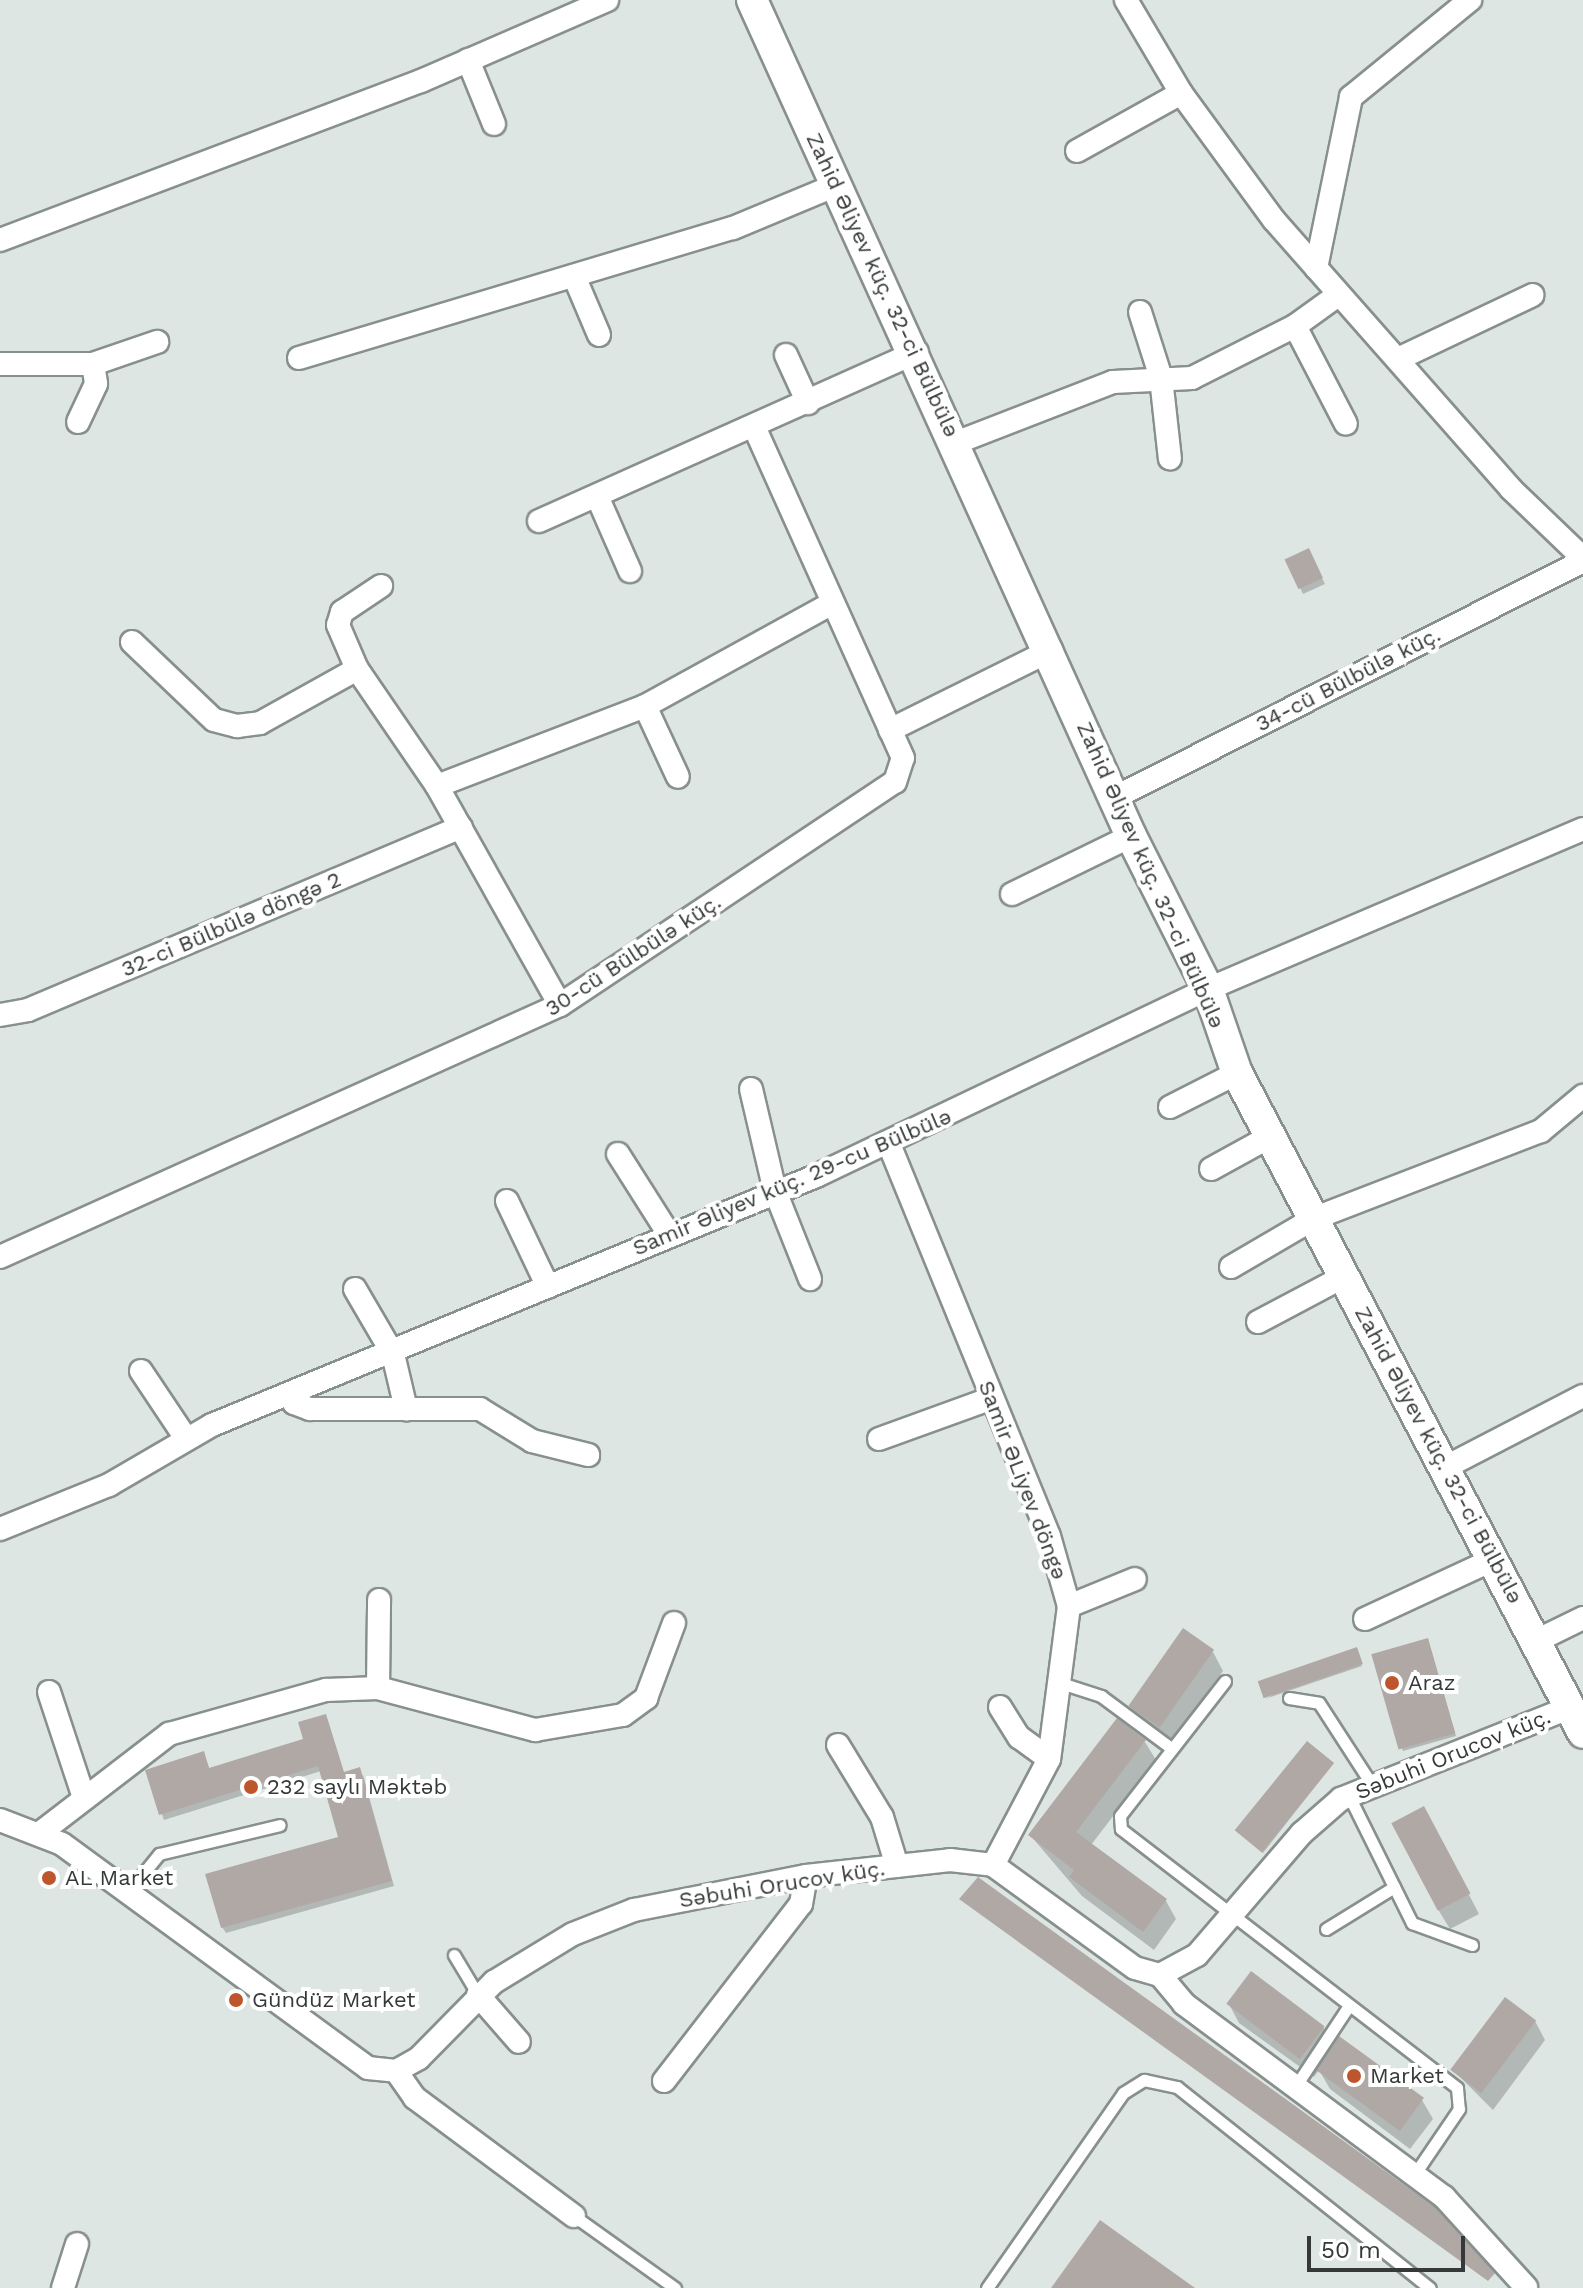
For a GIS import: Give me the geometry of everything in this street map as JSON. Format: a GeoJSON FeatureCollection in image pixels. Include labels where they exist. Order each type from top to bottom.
{"type":"FeatureCollection","features":[{"type":"Feature","properties":{"kind":"street"},"geometry":{"type":"LineString","coordinates":[[0,240],[468,60],[607,0]]}},
{"type":"Feature","properties":{"kind":"street","name":"Zahid Əliyev küç. 32-ci Bülbülə"},"geometry":{"type":"LineString","coordinates":[[752,0],[834,186],[958,442],[1131,836],[1208,989],[1237,1073],[1579,1725]]}},
{"type":"Feature","properties":{"kind":"street"},"geometry":{"type":"LineString","coordinates":[[1126,0],[1181,93],[1338,295],[1558,540],[1583,559]]}},
{"type":"Feature","properties":{"kind":"street"},"geometry":{"type":"LineString","coordinates":[[1316,268],[1351,97],[1470,0]]}},
{"type":"Feature","properties":{"kind":"street"},"geometry":{"type":"LineString","coordinates":[[468,60],[494,124]]}},
{"type":"Feature","properties":{"kind":"street"},"geometry":{"type":"LineString","coordinates":[[1077,151],[1181,93]]}},
{"type":"Feature","properties":{"kind":"street"},"geometry":{"type":"LineString","coordinates":[[299,358],[733,228],[834,186]]}},
{"type":"Feature","properties":{"kind":"street"},"geometry":{"type":"LineString","coordinates":[[574,276],[599,335]]}},
{"type":"Feature","properties":{"kind":"street"},"geometry":{"type":"LineString","coordinates":[[958,442],[1113,382],[1192,378],[1295,326],[1338,295]]}},
{"type":"Feature","properties":{"kind":"street"},"geometry":{"type":"LineString","coordinates":[[1398,359],[1533,295]]}},
{"type":"Feature","properties":{"kind":"street"},"geometry":{"type":"LineString","coordinates":[[1140,312],[1161,378],[1170,459]]}},
{"type":"Feature","properties":{"kind":"street"},"geometry":{"type":"LineString","coordinates":[[1295,326],[1346,424]]}},
{"type":"Feature","properties":{"kind":"street"},"geometry":{"type":"LineString","coordinates":[[0,364],[93,364],[157,342]]}},
{"type":"Feature","properties":{"kind":"street"},"geometry":{"type":"LineString","coordinates":[[539,521],[755,428],[917,352]]}},
{"type":"Feature","properties":{"kind":"street"},"geometry":{"type":"LineString","coordinates":[[786,355],[808,403]]}},
{"type":"Feature","properties":{"kind":"street"},"geometry":{"type":"LineString","coordinates":[[78,422],[96,384],[93,364]]}},
{"type":"Feature","properties":{"kind":"street","name":"30-cü Bülbülə küç."},"geometry":{"type":"LineString","coordinates":[[0,1257],[560,1005],[895,782],[903,758],[755,428]]}},
{"type":"Feature","properties":{"kind":"street"},"geometry":{"type":"LineString","coordinates":[[597,496],[630,571]]}},
{"type":"Feature","properties":{"kind":"street","name":"34-cü Bülbülə küç."},"geometry":{"type":"LineString","coordinates":[[1114,798],[1583,559]]}},
{"type":"Feature","properties":{"kind":"street"},"geometry":{"type":"LineString","coordinates":[[381,586],[342,612],[338,625],[357,669],[437,786],[560,1005]]}},
{"type":"Feature","properties":{"kind":"street"},"geometry":{"type":"LineString","coordinates":[[437,786],[645,706],[832,603]]}},
{"type":"Feature","properties":{"kind":"street"},"geometry":{"type":"LineString","coordinates":[[132,642],[214,720],[237,726],[260,723],[357,669]]}},
{"type":"Feature","properties":{"kind":"street"},"geometry":{"type":"LineString","coordinates":[[890,730],[1051,650]]}},
{"type":"Feature","properties":{"kind":"street"},"geometry":{"type":"LineString","coordinates":[[645,706],[678,777]]}},
{"type":"Feature","properties":{"kind":"street","name":"32-ci Bülbülə döngə 2"},"geometry":{"type":"LineString","coordinates":[[0,1015],[28,1010],[461,827]]}},
{"type":"Feature","properties":{"kind":"street","name":"Samir Əliyev küç. 29-cu Bülbülə"},"geometry":{"type":"LineString","coordinates":[[0,1529],[109,1485],[185,1437],[295,1395],[889,1144],[1208,989],[1583,829]]}},
{"type":"Feature","properties":{"kind":"street"},"geometry":{"type":"LineString","coordinates":[[1012,894],[1131,836]]}},
{"type":"Feature","properties":{"kind":"street"},"geometry":{"type":"LineString","coordinates":[[1170,1107],[1237,1073]]}},
{"type":"Feature","properties":{"kind":"street"},"geometry":{"type":"LineString","coordinates":[[751,1089],[775,1191],[810,1279]]}},
{"type":"Feature","properties":{"kind":"street"},"geometry":{"type":"LineString","coordinates":[[1231,1267],[1315,1218],[1541,1131],[1583,1096]]}},
{"type":"Feature","properties":{"kind":"street"},"geometry":{"type":"LineString","coordinates":[[1211,1169],[1271,1136]]}},
{"type":"Feature","properties":{"kind":"street","name":"Samir ƏLiyev döngə"},"geometry":{"type":"LineString","coordinates":[[889,1144],[992,1398],[1069,1606],[1064,1684],[1049,1759],[993,1865]]}},
{"type":"Feature","properties":{"kind":"street"},"geometry":{"type":"LineString","coordinates":[[618,1154],[670,1236]]}},
{"type":"Feature","properties":{"kind":"street"},"geometry":{"type":"LineString","coordinates":[[507,1201],[548,1287]]}},
{"type":"Feature","properties":{"kind":"street"},"geometry":{"type":"LineString","coordinates":[[1258,1322],[1345,1276]]}},
{"type":"Feature","properties":{"kind":"street"},"geometry":{"type":"LineString","coordinates":[[355,1289],[393,1354],[406,1409]]}},
{"type":"Feature","properties":{"kind":"street"},"geometry":{"type":"LineString","coordinates":[[141,1371],[185,1437]]}},
{"type":"Feature","properties":{"kind":"street"},"geometry":{"type":"LineString","coordinates":[[295,1395],[294,1403],[310,1409],[480,1409],[532,1441],[588,1455]]}},
{"type":"Feature","properties":{"kind":"street"},"geometry":{"type":"LineString","coordinates":[[1446,1467],[1583,1396]]}},
{"type":"Feature","properties":{"kind":"street"},"geometry":{"type":"LineString","coordinates":[[879,1439],[992,1398]]}},
{"type":"Feature","properties":{"kind":"street"},"geometry":{"type":"LineString","coordinates":[[1365,1619],[1494,1559]]}},
{"type":"Feature","properties":{"kind":"street"},"geometry":{"type":"LineString","coordinates":[[1069,1606],[1135,1579]]}},
{"type":"Feature","properties":{"kind":"street"},"geometry":{"type":"LineString","coordinates":[[378,1688],[379,1600]]}},
{"type":"Feature","properties":{"kind":"street"},"geometry":{"type":"LineString","coordinates":[[1536,1641],[1583,1618]]}},
{"type":"Feature","properties":{"kind":"street"},"geometry":{"type":"LineString","coordinates":[[40,1833],[169,1734],[326,1690],[378,1688],[535,1730],[623,1715],[646,1698],[674,1623]]}},
{"type":"Feature","properties":{"kind":"street"},"geometry":{"type":"LineString","coordinates":[[49,1692],[84,1798]]}},
{"type":"Feature","properties":{"kind":"street"},"geometry":{"type":"LineString","coordinates":[[1000,1707],[1019,1737],[1049,1759]]}},
{"type":"Feature","properties":{"kind":"street","name":"Səbuhi Orucov küç."},"geometry":{"type":"LineString","coordinates":[[1160,1975],[1197,1955],[1321,1813],[1349,1796],[1372,1785],[1579,1725]]}},
{"type":"Feature","properties":{"kind":"street"},"geometry":{"type":"LineString","coordinates":[[838,1745],[882,1817],[897,1866]]}},
{"type":"Feature","properties":{"kind":"street"},"geometry":{"type":"LineString","coordinates":[[0,1820],[40,1833],[129,1891],[368,2068],[396,2071],[415,2098],[574,2216]]}},
{"type":"Feature","properties":{"kind":"street"},"geometry":{"type":"LineString","coordinates":[[993,1865],[1135,1968],[1160,1975],[1184,2004],[1444,2197],[1526,2287]]}},
{"type":"Feature","properties":{"kind":"street","name":"Səbuhi Orucov küç."},"geometry":{"type":"LineString","coordinates":[[396,2071],[419,2058],[478,1995],[544,1949],[634,1910],[806,1876],[897,1866],[993,1865]]}},
{"type":"Feature","properties":{"kind":"street"},"geometry":{"type":"LineString","coordinates":[[664,2081],[801,1904],[806,1876]]}},
{"type":"Feature","properties":{"kind":"street"},"geometry":{"type":"LineString","coordinates":[[478,1995],[519,2042]]}},
{"type":"Feature","properties":{"kind":"street"},"geometry":{"type":"LineString","coordinates":[[63,2288],[77,2244]]}},
{"type":"Feature","properties":{"kind":"lane"},"geometry":{"type":"LineString","coordinates":[[1225,1681],[1171,1748],[1119,1823],[1229,1917],[1462,2098],[1414,2175]]}},
{"type":"Feature","properties":{"kind":"lane"},"geometry":{"type":"LineString","coordinates":[[1064,1684],[1101,1696],[1171,1748]]}},
{"type":"Feature","properties":{"kind":"lane"},"geometry":{"type":"LineString","coordinates":[[1289,1698],[1319,1703],[1372,1785]]}},
{"type":"Feature","properties":{"kind":"lane"},"geometry":{"type":"LineString","coordinates":[[1349,1796],[1412,1923],[1472,1945]]}},
{"type":"Feature","properties":{"kind":"lane"},"geometry":{"type":"LineString","coordinates":[[129,1891],[159,1854],[280,1825]]}},
{"type":"Feature","properties":{"kind":"lane"},"geometry":{"type":"LineString","coordinates":[[1326,1929],[1394,1887]]}},
{"type":"Feature","properties":{"kind":"lane"},"geometry":{"type":"LineString","coordinates":[[454,1955],[478,1995]]}},
{"type":"Feature","properties":{"kind":"lane"},"geometry":{"type":"LineString","coordinates":[[1295,2087],[1348,2007]]}},
{"type":"Feature","properties":{"kind":"lane"},"geometry":{"type":"LineString","coordinates":[[987,2288],[1123,2093],[1153,2080],[1177,2087],[1430,2288]]}},
{"type":"Feature","properties":{"kind":"lane"},"geometry":{"type":"LineString","coordinates":[[574,2216],[675,2288]]}},
{"type":"Feature","properties":{"kind":"building"},"geometry":{"type":"Polygon","coordinates":[[[1309,548],[1323,578],[1298,589],[1285,559],[1309,548]]]}},
{"type":"Feature","properties":{"kind":"building"},"geometry":{"type":"Polygon","coordinates":[[[1183,1628],[1214,1650],[1160,1728],[1129,1706],[1183,1628]]]}},
{"type":"Feature","properties":{"kind":"building"},"geometry":{"type":"Polygon","coordinates":[[[1428,1638],[1455,1733],[1399,1749],[1371,1654],[1428,1638]]]}},
{"type":"Feature","properties":{"kind":"building"},"geometry":{"type":"Polygon","coordinates":[[[1357,1647],[1363,1664],[1264,1698],[1258,1681],[1357,1647]]]}},
{"type":"Feature","properties":{"kind":"building"},"geometry":{"type":"Polygon","coordinates":[[[326,1714],[344,1772],[360,1767],[392,1881],[221,1928],[205,1874],[338,1837],[318,1766],[159,1815],[145,1770],[204,1751],[209,1768],[303,1739],[298,1722],[326,1714]]]}},
{"type":"Feature","properties":{"kind":"building"},"geometry":{"type":"Polygon","coordinates":[[[1117,1718],[1146,1740],[1076,1832],[1167,1899],[1143,1932],[1069,1877],[1074,1870],[1028,1835],[1117,1718]]]}},
{"type":"Feature","properties":{"kind":"building"},"geometry":{"type":"Polygon","coordinates":[[[1307,1741],[1334,1763],[1262,1852],[1235,1830],[1307,1741]]]}},
{"type":"Feature","properties":{"kind":"building"},"geometry":{"type":"Polygon","coordinates":[[[1424,1806],[1470,1893],[1438,1911],[1391,1823],[1424,1806]]]}},
{"type":"Feature","properties":{"kind":"building"},"geometry":{"type":"Polygon","coordinates":[[[978,1877],[1435,2207],[1495,2273],[1488,2281],[959,1899],[978,1877]]]}},
{"type":"Feature","properties":{"kind":"building"},"geometry":{"type":"Polygon","coordinates":[[[1251,1971],[1324,2026],[1300,2059],[1226,2004],[1251,1971]]]}},
{"type":"Feature","properties":{"kind":"building"},"geometry":{"type":"Polygon","coordinates":[[[1505,1997],[1536,2020],[1481,2093],[1450,2070],[1505,1997]]]}},
{"type":"Feature","properties":{"kind":"building"},"geometry":{"type":"Polygon","coordinates":[[[1339,2036],[1424,2098],[1400,2131],[1315,2069],[1339,2036]]]}},
{"type":"Feature","properties":{"kind":"building"},"geometry":{"type":"Polygon","coordinates":[[[1100,2220],[1195,2288],[1051,2288],[1100,2220]]]}},
{"type":"Feature","properties":{"kind":"place","name":"Araz"},"geometry":{"type":"Point","coordinates":[1392,1683]}},
{"type":"Feature","properties":{"kind":"place","name":"232 saylı Məktəb"},"geometry":{"type":"Point","coordinates":[251,1787]}},
{"type":"Feature","properties":{"kind":"place","name":"AL Market"},"geometry":{"type":"Point","coordinates":[49,1878]}},
{"type":"Feature","properties":{"kind":"place","name":"Gündüz Market"},"geometry":{"type":"Point","coordinates":[236,2000]}},
{"type":"Feature","properties":{"kind":"place","name":"Market"},"geometry":{"type":"Point","coordinates":[1354,2076]}}]}
